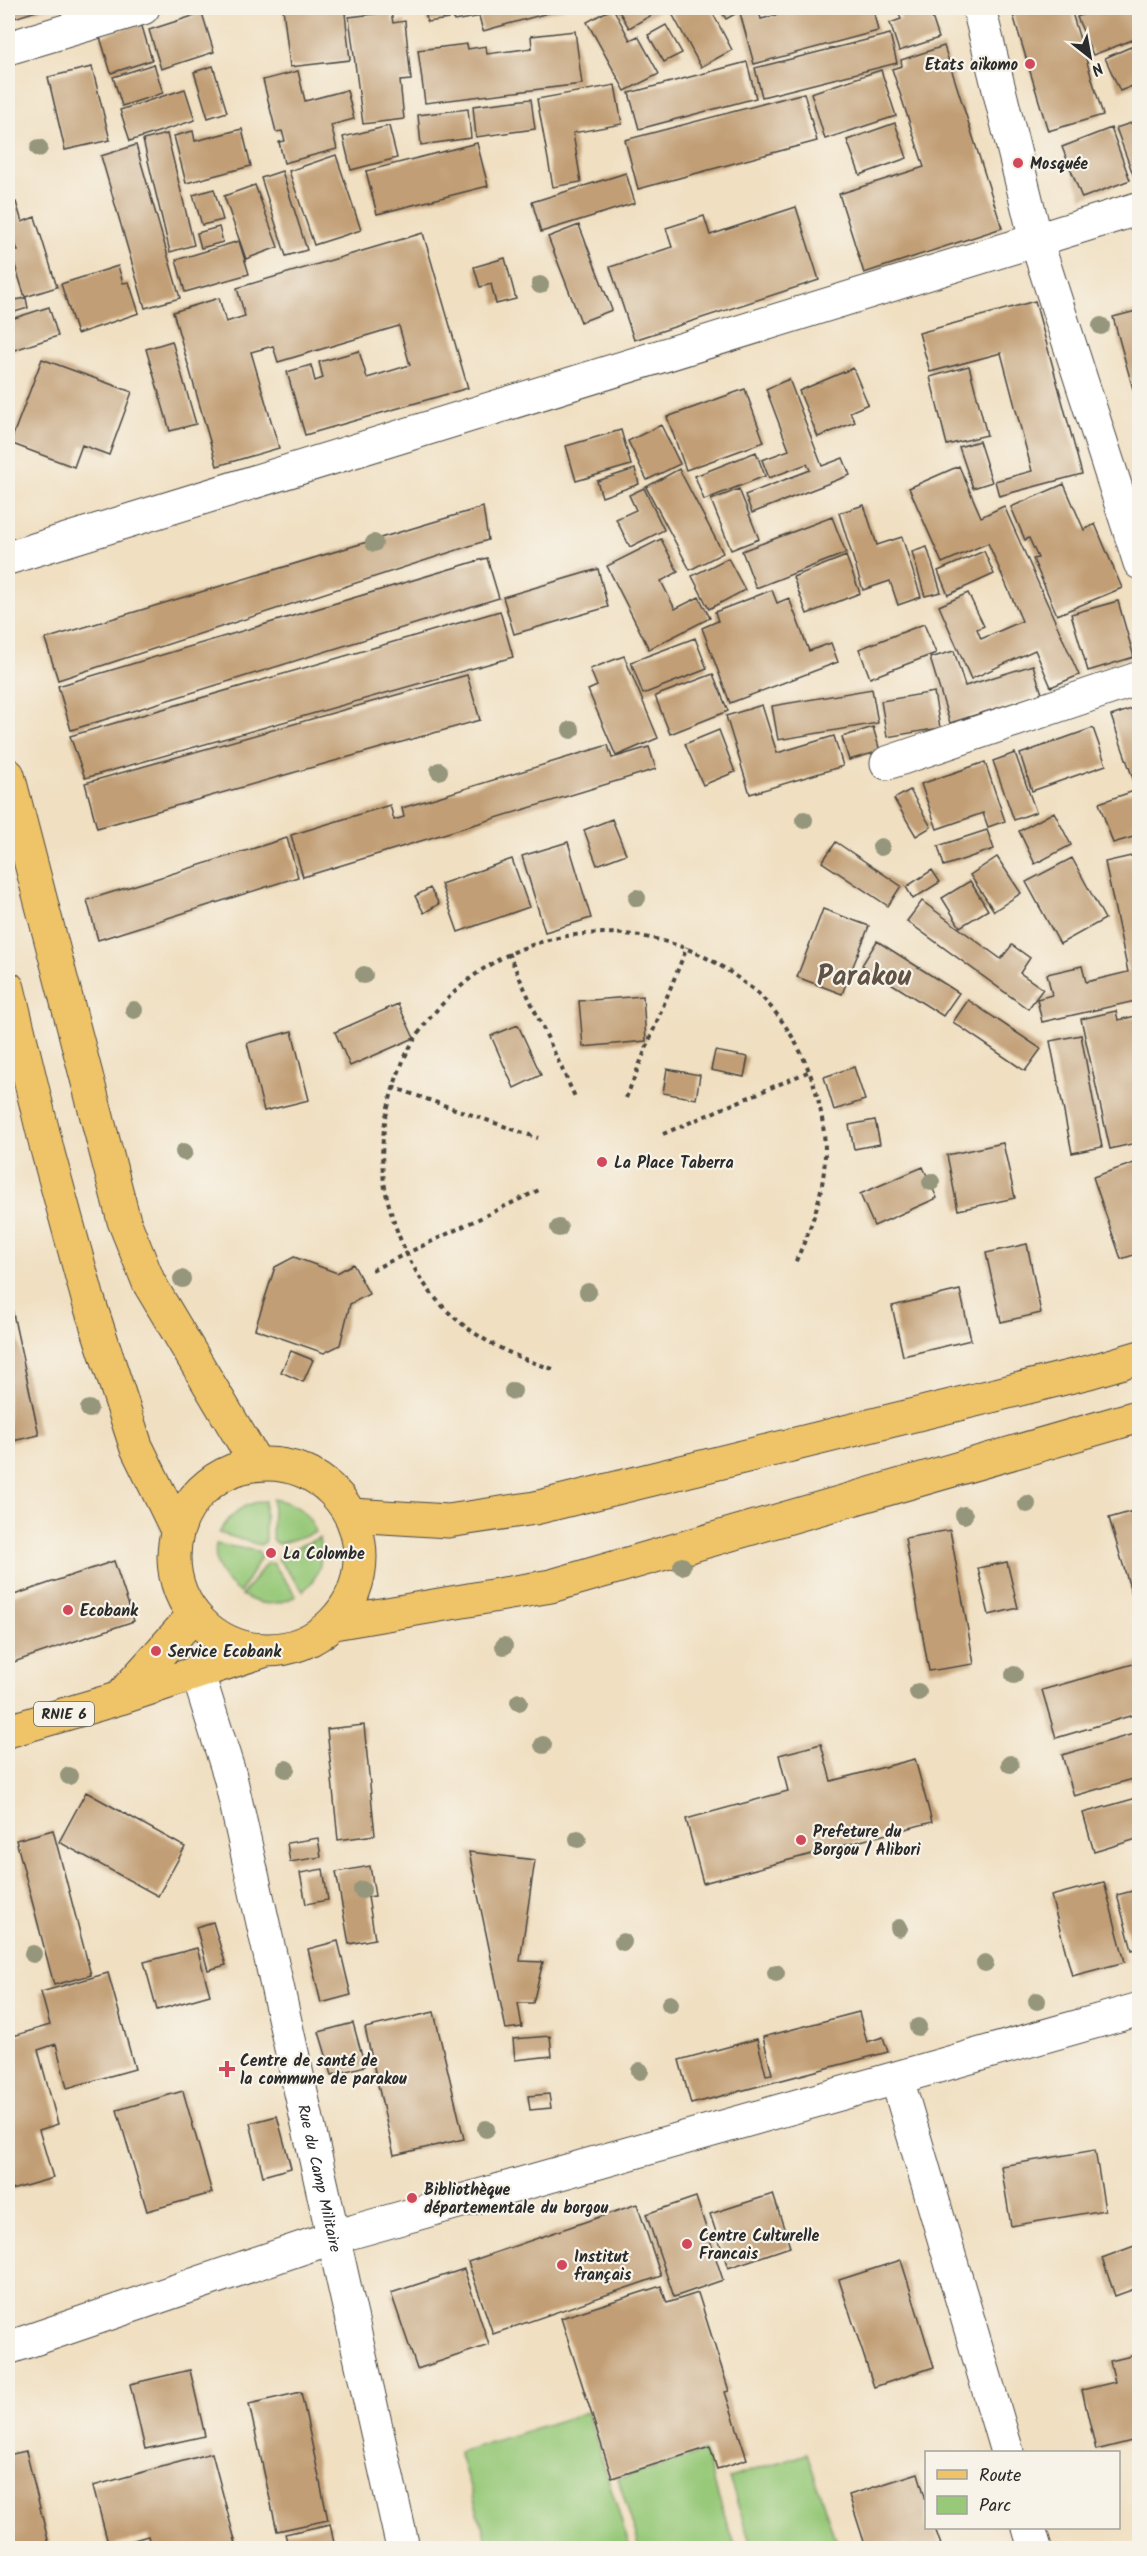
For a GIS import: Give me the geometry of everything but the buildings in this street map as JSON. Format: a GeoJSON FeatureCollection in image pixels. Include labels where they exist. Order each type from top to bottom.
{"type":"FeatureCollection","features":[{"type":"Feature","properties":{"kind":"main road"},"geometry":{"type":"LineString","coordinates":[[8,775],[124,1221],[149,1283],[256,1464]]}},
{"type":"Feature","properties":{"kind":"main road"},"geometry":{"type":"LineString","coordinates":[[8,988],[48,1152],[88,1299],[136,1446],[177,1530]]}},
{"type":"Feature","properties":{"kind":"main road"},"geometry":{"type":"LineString","coordinates":[[352,1515],[448,1521],[535,1508],[1077,1375],[1140,1357]]}},
{"type":"Feature","properties":{"kind":"main road"},"geometry":{"type":"LineString","coordinates":[[334,1623],[551,1586],[1140,1416]]}},
{"type":"Feature","properties":{"kind":"main road","name":"RNIE 6"},"geometry":{"type":"LineString","coordinates":[[8,1731],[120,1698],[263,1651],[302,1644],[334,1623],[355,1590],[362,1552],[352,1515],[328,1484],[294,1466],[256,1464],[222,1475],[194,1498],[177,1530],[173,1559],[179,1589],[194,1615],[224,1641],[263,1651]]}},
{"type":"Feature","properties":{"kind":"main road"},"geometry":{"type":"LineString","coordinates":[[120,1698],[194,1615]]}},
{"type":"Feature","properties":{"kind":"street"},"geometry":{"type":"LineString","coordinates":[[8,48],[143,8]]}},
{"type":"Feature","properties":{"kind":"street"},"geometry":{"type":"LineString","coordinates":[[979,8],[1036,240],[1140,562]]}},
{"type":"Feature","properties":{"kind":"street"},"geometry":{"type":"LineString","coordinates":[[8,558],[1140,208]]}},
{"type":"Feature","properties":{"kind":"street"},"geometry":{"type":"LineString","coordinates":[[886,764],[1140,678]]}},
{"type":"Feature","properties":{"kind":"street","name":"Rue du Camp Militaire"},"geometry":{"type":"LineString","coordinates":[[197,1671],[230,1776],[404,2548]]}},
{"type":"Feature","properties":{"kind":"street"},"geometry":{"type":"LineString","coordinates":[[8,2348],[334,2237],[1140,2009]]}},
{"type":"Feature","properties":{"kind":"street"},"geometry":{"type":"LineString","coordinates":[[897,2079],[1007,2451]]}},
{"type":"Feature","properties":{"kind":"street"},"geometry":{"type":"LineString","coordinates":[[1029,2529],[1035,2548]]}},
{"type":"Feature","properties":{"kind":"path"},"geometry":{"type":"LineString","coordinates":[[553,1369],[520,1358],[490,1344],[452,1317],[416,1273],[405,1254],[383,1185],[382,1137],[392,1087],[414,1038],[438,1005],[484,967],[508,953],[577,933],[631,933],[687,948],[721,965],[759,995],[797,1044],[810,1071],[824,1135],[823,1181],[813,1222],[795,1263]]}},
{"type":"Feature","properties":{"kind":"path"},"geometry":{"type":"LineString","coordinates":[[626,1098],[687,948]]}},
{"type":"Feature","properties":{"kind":"path"},"geometry":{"type":"LineString","coordinates":[[508,953],[576,1099]]}},
{"type":"Feature","properties":{"kind":"path"},"geometry":{"type":"LineString","coordinates":[[663,1134],[810,1071]]}},
{"type":"Feature","properties":{"kind":"path"},"geometry":{"type":"LineString","coordinates":[[392,1087],[538,1138]]}},
{"type":"Feature","properties":{"kind":"path"},"geometry":{"type":"LineString","coordinates":[[372,1270],[541,1189]]}},
{"type":"Feature","properties":{"kind":"green space"},"geometry":{"type":"Polygon","coordinates":[[[273,1499],[294,1505],[309,1518],[316,1532],[279,1544],[272,1540],[273,1499]]]}},
{"type":"Feature","properties":{"kind":"green space"},"geometry":{"type":"Polygon","coordinates":[[[265,1501],[265,1542],[260,1545],[219,1533],[238,1511],[250,1504],[265,1501]]]}},
{"type":"Feature","properties":{"kind":"green space"},"geometry":{"type":"Polygon","coordinates":[[[319,1538],[321,1554],[319,1567],[314,1579],[303,1591],[278,1559],[280,1554],[319,1538]]]}},
{"type":"Feature","properties":{"kind":"green space"},"geometry":{"type":"Polygon","coordinates":[[[216,1544],[258,1551],[261,1557],[240,1593],[220,1572],[215,1552],[216,1544]]]}},
{"type":"Feature","properties":{"kind":"green space"},"geometry":{"type":"Polygon","coordinates":[[[273,1563],[296,1596],[269,1604],[256,1602],[242,1595],[266,1564],[273,1563]]]}},
{"type":"Feature","properties":{"kind":"green space"},"geometry":{"type":"Polygon","coordinates":[[[587,2412],[630,2548],[489,2548],[459,2452],[587,2412]]]}},
{"type":"Feature","properties":{"kind":"green space"},"geometry":{"type":"Polygon","coordinates":[[[704,2452],[735,2548],[640,2548],[618,2479],[704,2452]]]}},
{"type":"Feature","properties":{"kind":"green space"},"geometry":{"type":"Polygon","coordinates":[[[807,2453],[838,2548],[752,2548],[729,2478],[807,2453]]]}},
{"type":"Feature","properties":{"kind":"place","name":"Etats aïkomo"},"geometry":{"type":"Point","coordinates":[1030,64]}},
{"type":"Feature","properties":{"kind":"place","name":"Mosquée"},"geometry":{"type":"Point","coordinates":[1018,163]}},
{"type":"Feature","properties":{"kind":"place","name":"La Place Taberra"},"geometry":{"type":"Point","coordinates":[602,1162]}},
{"type":"Feature","properties":{"kind":"place","name":"La Colombe"},"geometry":{"type":"Point","coordinates":[271,1553]}},
{"type":"Feature","properties":{"kind":"place","name":"Ecobank"},"geometry":{"type":"Point","coordinates":[68,1610]}},
{"type":"Feature","properties":{"kind":"place","name":"Service Ecobank"},"geometry":{"type":"Point","coordinates":[156,1651]}},
{"type":"Feature","properties":{"kind":"place","name":"Prefeture du Borgou / Alibori"},"geometry":{"type":"Point","coordinates":[801,1840]}},
{"type":"Feature","properties":{"kind":"place","name":"Centre de santé de la commune de parakou"},"geometry":{"type":"Point","coordinates":[227,2069]}},
{"type":"Feature","properties":{"kind":"place","name":"Bibliothèque départementale du borgou"},"geometry":{"type":"Point","coordinates":[412,2198]}},
{"type":"Feature","properties":{"kind":"place","name":"Centre Culturelle Francais"},"geometry":{"type":"Point","coordinates":[687,2244]}},
{"type":"Feature","properties":{"kind":"place","name":"Institut français"},"geometry":{"type":"Point","coordinates":[562,2265]}},
{"type":"Feature","properties":{"kind":"district","name":"Parakou"},"geometry":{"type":"Point","coordinates":[864,975]}}]}
